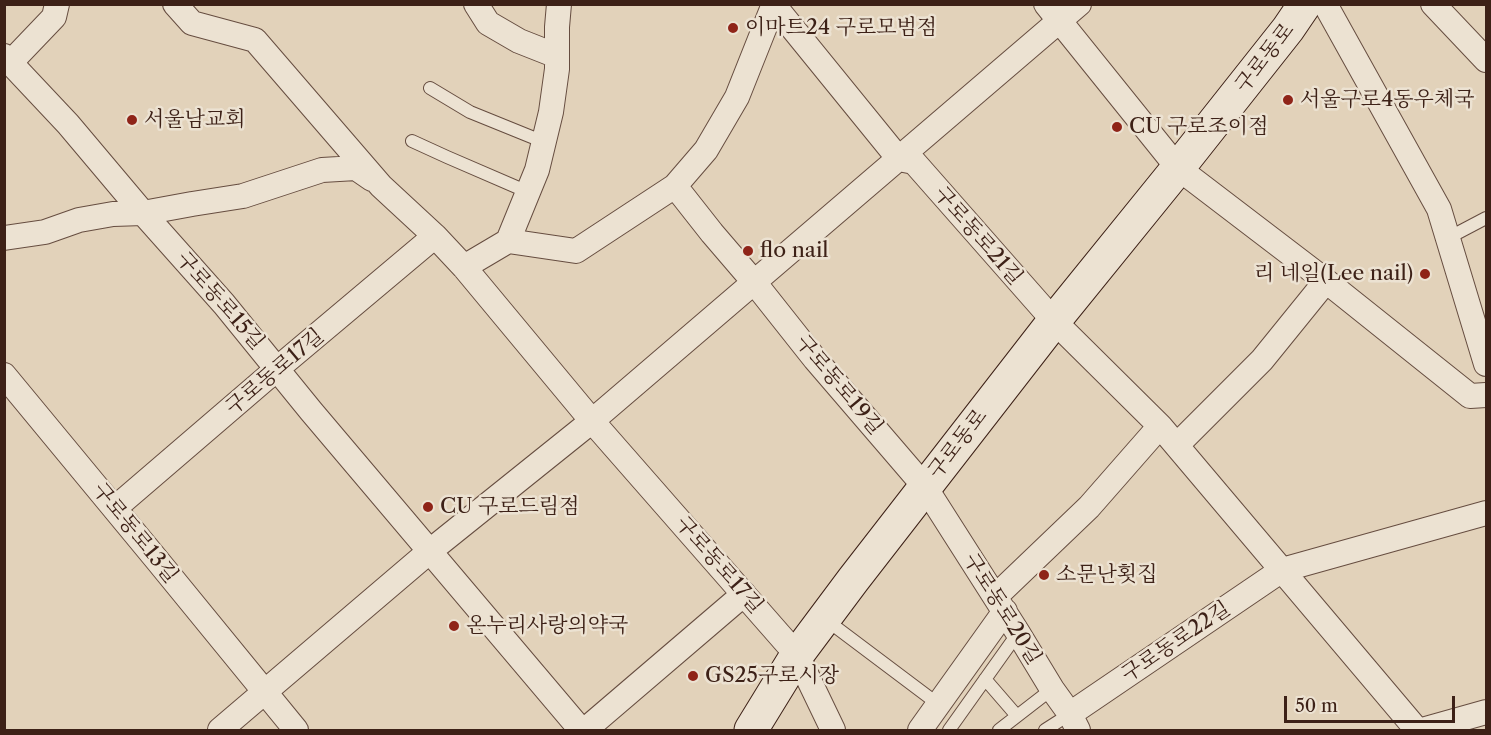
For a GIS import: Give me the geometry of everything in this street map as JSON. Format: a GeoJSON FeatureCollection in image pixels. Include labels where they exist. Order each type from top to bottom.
{"type":"FeatureCollection","features":[{"type":"Feature","properties":{"kind":"main road","name":"구로동로"},"geometry":{"type":"LineString","coordinates":[[751,730],[797,655],[824,618],[1054,321],[1178,168],[1288,29],[1305,4]]}},
{"type":"Feature","properties":{"kind":"street"},"geometry":{"type":"LineString","coordinates":[[8,59],[54,17],[57,4]]}},
{"type":"Feature","properties":{"kind":"street","name":"구로동로17길"},"geometry":{"type":"LineString","coordinates":[[175,4],[192,23],[255,40],[381,186],[435,236],[464,267],[592,421],[797,655],[833,730]]}},
{"type":"Feature","properties":{"kind":"street"},"geometry":{"type":"LineString","coordinates":[[476,4],[488,23],[519,41],[557,56]]}},
{"type":"Feature","properties":{"kind":"street"},"geometry":{"type":"LineString","coordinates":[[464,267],[508,241],[537,170],[551,112],[557,69],[559,4]]}},
{"type":"Feature","properties":{"kind":"street"},"geometry":{"type":"LineString","coordinates":[[220,730],[430,551],[592,421],[898,159],[1053,13],[1079,4]]}},
{"type":"Feature","properties":{"kind":"street"},"geometry":{"type":"LineString","coordinates":[[1325,4],[1439,209],[1480,320],[1486,364]]}},
{"type":"Feature","properties":{"kind":"street"},"geometry":{"type":"LineString","coordinates":[[1433,4],[1486,60]]}},
{"type":"Feature","properties":{"kind":"street"},"geometry":{"type":"LineString","coordinates":[[508,241],[576,251],[675,186],[706,150],[737,97],[773,5]]}},
{"type":"Feature","properties":{"kind":"street","name":"구로동로21길"},"geometry":{"type":"LineString","coordinates":[[773,5],[898,159],[914,162],[1054,321]]}},
{"type":"Feature","properties":{"kind":"street"},"geometry":{"type":"LineString","coordinates":[[1053,13],[1178,168],[1326,281],[1470,396],[1486,395]]}},
{"type":"Feature","properties":{"kind":"street","name":"구로동로15길"},"geometry":{"type":"LineString","coordinates":[[8,59],[68,124],[224,304],[580,730]]}},
{"type":"Feature","properties":{"kind":"street","name":"구로동로17길"},"geometry":{"type":"LineString","coordinates":[[4,238],[45,232],[79,220],[101,216],[143,213],[243,196],[322,170],[356,168],[381,186]]}},
{"type":"Feature","properties":{"kind":"street","name":"구로동로19길"},"geometry":{"type":"LineString","coordinates":[[675,186],[815,359],[925,487]]}},
{"type":"Feature","properties":{"kind":"street","name":"구로동로17길"},"geometry":{"type":"LineString","coordinates":[[115,508],[435,236]]}},
{"type":"Feature","properties":{"kind":"street"},"geometry":{"type":"LineString","coordinates":[[1177,445],[1262,360],[1326,281]]}},
{"type":"Feature","properties":{"kind":"street"},"geometry":{"type":"LineString","coordinates":[[1054,321],[1177,445],[1417,730]]}},
{"type":"Feature","properties":{"kind":"street","name":"구로동로13길"},"geometry":{"type":"LineString","coordinates":[[4,375],[296,730]]}},
{"type":"Feature","properties":{"kind":"street"},"geometry":{"type":"LineString","coordinates":[[930,716],[1000,604],[1160,426]]}},
{"type":"Feature","properties":{"kind":"street","name":"구로동로20길"},"geometry":{"type":"LineString","coordinates":[[925,487],[1074,722]]}},
{"type":"Feature","properties":{"kind":"street","name":"구로동로22길"},"geometry":{"type":"LineString","coordinates":[[1074,722],[1282,570],[1486,513]]}},
{"type":"Feature","properties":{"kind":"street"},"geometry":{"type":"LineString","coordinates":[[585,730],[744,594]]}},
{"type":"Feature","properties":{"kind":"street"},"geometry":{"type":"LineString","coordinates":[[1422,730],[1486,712]]}},
{"type":"Feature","properties":{"kind":"lane"},"geometry":{"type":"LineString","coordinates":[[430,88],[470,112],[544,142]]}},
{"type":"Feature","properties":{"kind":"lane"},"geometry":{"type":"LineString","coordinates":[[412,141],[528,192]]}},
{"type":"Feature","properties":{"kind":"lane"},"geometry":{"type":"LineString","coordinates":[[1448,238],[1486,218]]}},
{"type":"Feature","properties":{"kind":"lane"},"geometry":{"type":"LineString","coordinates":[[824,618],[930,716],[949,730],[1018,633]]}},
{"type":"Feature","properties":{"kind":"lane"},"geometry":{"type":"LineString","coordinates":[[985,679],[1017,716]]}},
{"type":"Feature","properties":{"kind":"lane"},"geometry":{"type":"LineString","coordinates":[[999,730],[1052,689]]}},
{"type":"Feature","properties":{"kind":"lane"},"geometry":{"type":"LineString","coordinates":[[1045,730],[1074,722]]}},
{"type":"Feature","properties":{"kind":"place","name":"이마트24 구로모범점"},"geometry":{"type":"Point","coordinates":[733,28]}},
{"type":"Feature","properties":{"kind":"place","name":"서울구로4동우체국"},"geometry":{"type":"Point","coordinates":[1288,100]}},
{"type":"Feature","properties":{"kind":"place","name":"서울남교회"},"geometry":{"type":"Point","coordinates":[132,120]}},
{"type":"Feature","properties":{"kind":"place","name":"CU 구로조이점"},"geometry":{"type":"Point","coordinates":[1117,127]}},
{"type":"Feature","properties":{"kind":"place","name":"flo nail"},"geometry":{"type":"Point","coordinates":[748,251]}},
{"type":"Feature","properties":{"kind":"place","name":"리 네일(Lee nail)"},"geometry":{"type":"Point","coordinates":[1425,274]}},
{"type":"Feature","properties":{"kind":"place","name":"CU 구로드림점"},"geometry":{"type":"Point","coordinates":[428,507]}},
{"type":"Feature","properties":{"kind":"place","name":"소문난횟집"},"geometry":{"type":"Point","coordinates":[1044,575]}},
{"type":"Feature","properties":{"kind":"place","name":"온누리사랑의약국"},"geometry":{"type":"Point","coordinates":[454,626]}},
{"type":"Feature","properties":{"kind":"place","name":"GS25구로시장"},"geometry":{"type":"Point","coordinates":[693,676]}}]}
